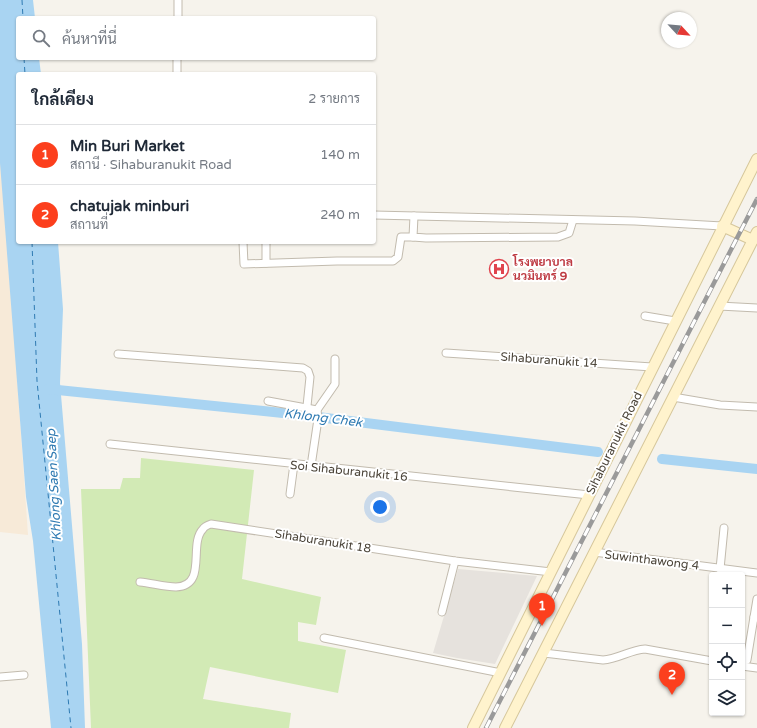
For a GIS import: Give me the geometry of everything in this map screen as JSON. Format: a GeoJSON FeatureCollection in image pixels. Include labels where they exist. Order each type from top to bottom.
{"type":"FeatureCollection","features":[{"type":"Feature","properties":{"kind":"main road","name":"Sihaburanukit Road"},"geometry":{"type":"LineString","coordinates":[[473,728],[722,226],[757,160]]}},
{"type":"Feature","properties":{"kind":"main road"},"geometry":{"type":"LineString","coordinates":[[505,728],[719,306],[756,237],[722,226]]}},
{"type":"Feature","properties":{"kind":"street"},"geometry":{"type":"LineString","coordinates":[[178,0],[178,16]]}},
{"type":"Feature","properties":{"kind":"street"},"geometry":{"type":"LineString","coordinates":[[177,60],[177,72]]}},
{"type":"Feature","properties":{"kind":"street"},"geometry":{"type":"LineString","coordinates":[[376,215],[635,221],[722,226]]}},
{"type":"Feature","properties":{"kind":"street"},"geometry":{"type":"LineString","coordinates":[[413,237],[414,216]]}},
{"type":"Feature","properties":{"kind":"street"},"geometry":{"type":"LineString","coordinates":[[243,244],[244,264],[393,261],[398,257],[401,237],[558,237],[569,233],[573,220]]}},
{"type":"Feature","properties":{"kind":"street"},"geometry":{"type":"LineString","coordinates":[[266,244],[266,263]]}},
{"type":"Feature","properties":{"kind":"street"},"geometry":{"type":"LineString","coordinates":[[719,306],[757,308]]}},
{"type":"Feature","properties":{"kind":"street"},"geometry":{"type":"LineString","coordinates":[[645,316],[675,321]]}},
{"type":"Feature","properties":{"kind":"street","name":"Sihaburanukit 14"},"geometry":{"type":"LineString","coordinates":[[446,353],[652,367]]}},
{"type":"Feature","properties":{"kind":"street"},"geometry":{"type":"LineString","coordinates":[[118,354],[303,368],[308,371],[310,377],[307,406]]}},
{"type":"Feature","properties":{"kind":"street"},"geometry":{"type":"LineString","coordinates":[[311,466],[317,410],[334,384],[335,358]]}},
{"type":"Feature","properties":{"kind":"street"},"geometry":{"type":"LineString","coordinates":[[673,398],[757,407]]}},
{"type":"Feature","properties":{"kind":"street"},"geometry":{"type":"LineString","coordinates":[[268,401],[307,406],[317,410]]}},
{"type":"Feature","properties":{"kind":"street","name":"Soi Sihaburanukit 16"},"geometry":{"type":"LineString","coordinates":[[110,444],[589,496]]}},
{"type":"Feature","properties":{"kind":"street"},"geometry":{"type":"LineString","coordinates":[[290,494],[294,464]]}},
{"type":"Feature","properties":{"kind":"street","name":"Sihaburanukit 18"},"geometry":{"type":"LineString","coordinates":[[140,582],[177,587],[189,583],[195,573],[198,538],[203,528],[211,524],[455,561],[551,572]]}},
{"type":"Feature","properties":{"kind":"street"},"geometry":{"type":"LineString","coordinates":[[720,569],[724,528]]}},
{"type":"Feature","properties":{"kind":"street","name":"Suwinthawong 4"},"geometry":{"type":"LineString","coordinates":[[594,552],[757,573]]}},
{"type":"Feature","properties":{"kind":"street"},"geometry":{"type":"LineString","coordinates":[[442,612],[455,561]]}},
{"type":"Feature","properties":{"kind":"street"},"geometry":{"type":"LineString","coordinates":[[745,659],[755,618],[757,599]]}},
{"type":"Feature","properties":{"kind":"street"},"geometry":{"type":"LineString","coordinates":[[324,638],[501,673]]}},
{"type":"Feature","properties":{"kind":"street"},"geometry":{"type":"LineString","coordinates":[[544,653],[612,660],[636,650],[646,649],[709,660]]}},
{"type":"Feature","properties":{"kind":"street"},"geometry":{"type":"LineString","coordinates":[[745,663],[757,668]]}},
{"type":"Feature","properties":{"kind":"street"},"geometry":{"type":"LineString","coordinates":[[0,677],[24,675]]}},
{"type":"Feature","properties":{"kind":"shaded area"},"geometry":{"type":"Polygon","coordinates":[[[0,127],[28,535],[0,532],[0,127]]]}},
{"type":"Feature","properties":{"kind":"shaded area"},"geometry":{"type":"Polygon","coordinates":[[[458,569],[537,576],[495,664],[433,653],[458,569]]]}},
{"type":"Feature","properties":{"kind":"green space"},"geometry":{"type":"Polygon","coordinates":[[[141,458],[254,470],[242,579],[321,597],[316,625],[298,622],[298,641],[346,650],[338,693],[210,667],[203,699],[291,713],[289,728],[91,728],[81,489],[120,489],[123,478],[140,478],[141,458]]]}},
{"type":"Feature","properties":{"kind":"water","name":"Khlong Saen Saep"},"geometry":{"type":"Polygon","coordinates":[[[0,0],[33,0],[35,16],[16,16],[16,60],[39,60],[41,72],[16,72],[16,244],[58,244],[63,309],[60,383],[82,644],[85,728],[51,728],[33,541],[26,497],[0,163],[0,0]]]}},
{"type":"Feature","properties":{"kind":"waterway","name":"Khlong Chek"},"geometry":{"type":"LineString","coordinates":[[48,389],[302,415],[598,452]]}},
{"type":"Feature","properties":{"kind":"waterway","name":"Khlong Chek"},"geometry":{"type":"LineString","coordinates":[[662,459],[757,469]]}},
{"type":"Feature","properties":{"kind":"ferry route"},"geometry":{"type":"LineString","coordinates":[[22,0],[23,16]]}},
{"type":"Feature","properties":{"kind":"ferry route"},"geometry":{"type":"LineString","coordinates":[[24,60],[25,72]]}},
{"type":"Feature","properties":{"kind":"ferry route"},"geometry":{"type":"LineString","coordinates":[[32,244],[37,381],[71,728]]}},
{"type":"Feature","properties":{"kind":"railway"},"geometry":{"type":"LineString","coordinates":[[486,728],[757,199]]}},
{"type":"Feature","properties":{"kind":"place","name":"โรงพยาบาล นวมินทร์ 9"},"geometry":{"type":"Point","coordinates":[499,269]}},
{"type":"Feature","properties":{"kind":"place","name":"Min Buri Market"},"geometry":{"type":"Point","coordinates":[542,626]}},
{"type":"Feature","properties":{"kind":"place","name":"chatujak minburi"},"geometry":{"type":"Point","coordinates":[672,695]}}]}
